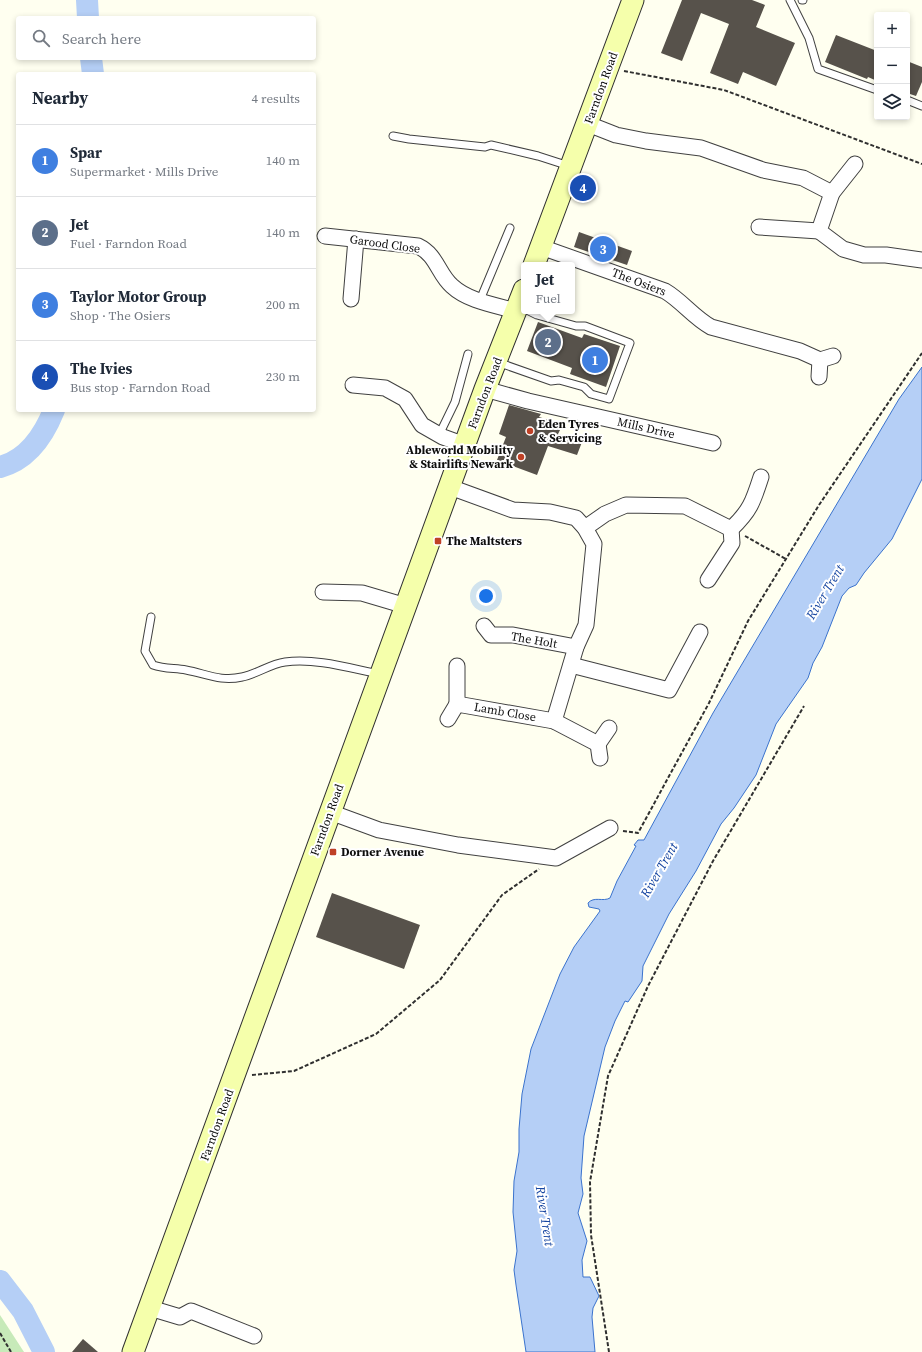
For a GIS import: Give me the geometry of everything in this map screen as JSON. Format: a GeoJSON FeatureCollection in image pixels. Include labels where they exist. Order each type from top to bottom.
{"type":"FeatureCollection","features":[{"type":"Feature","properties":{"kind":"main road","name":"Farndon Road"},"geometry":{"type":"LineString","coordinates":[[537,256],[588,124],[633,0]]}},
{"type":"Feature","properties":{"kind":"main road","name":"Farndon Road"},"geometry":{"type":"LineString","coordinates":[[134,1352],[465,444],[496,361],[521,306]]}},
{"type":"Feature","properties":{"kind":"street"},"geometry":{"type":"LineString","coordinates":[[588,124],[616,135],[646,141],[701,148],[763,170],[803,178],[832,193]]}},
{"type":"Feature","properties":{"kind":"street"},"geometry":{"type":"LineString","coordinates":[[819,231],[832,193],[855,164]]}},
{"type":"Feature","properties":{"kind":"street"},"geometry":{"type":"LineString","coordinates":[[759,227],[819,231],[843,249],[864,255],[886,255],[920,264]]}},
{"type":"Feature","properties":{"kind":"street","name":"Garood Close"},"geometry":{"type":"LineString","coordinates":[[326,236],[418,246],[428,250],[451,286],[467,296],[480,300],[521,304]]}},
{"type":"Feature","properties":{"kind":"street"},"geometry":{"type":"LineString","coordinates":[[351,299],[356,239]]}},
{"type":"Feature","properties":{"kind":"street","name":"The Osiers"},"geometry":{"type":"LineString","coordinates":[[537,256],[559,262]]}},
{"type":"Feature","properties":{"kind":"street","name":"The Osiers"},"geometry":{"type":"LineString","coordinates":[[575,266],[665,291],[675,297],[698,320],[711,327],[826,358],[819,377]]}},
{"type":"Feature","properties":{"kind":"street"},"geometry":{"type":"LineString","coordinates":[[353,385],[385,388],[405,399],[422,425],[440,435],[465,444]]}},
{"type":"Feature","properties":{"kind":"street","name":"Mills Drive"},"geometry":{"type":"LineString","coordinates":[[486,389],[528,401],[713,443]]}},
{"type":"Feature","properties":{"kind":"street"},"geometry":{"type":"LineString","coordinates":[[731,529],[746,516],[754,500],[761,477]]}},
{"type":"Feature","properties":{"kind":"street"},"geometry":{"type":"LineString","coordinates":[[450,487],[513,510],[550,512],[576,518],[586,528],[594,544],[586,625],[576,648],[554,721]]}},
{"type":"Feature","properties":{"kind":"street"},"geometry":{"type":"LineString","coordinates":[[586,528],[605,514],[626,505],[685,506],[731,529]]}},
{"type":"Feature","properties":{"kind":"street"},"geometry":{"type":"LineString","coordinates":[[708,580],[732,543],[731,529]]}},
{"type":"Feature","properties":{"kind":"street"},"geometry":{"type":"LineString","coordinates":[[323,592],[362,594],[406,606]]}},
{"type":"Feature","properties":{"kind":"street"},"geometry":{"type":"LineString","coordinates":[[571,665],[670,690],[700,632]]}},
{"type":"Feature","properties":{"kind":"street","name":"The Holt"},"geometry":{"type":"LineString","coordinates":[[489,636],[513,635],[576,648]]}},
{"type":"Feature","properties":{"kind":"street","name":"Lamb Close"},"geometry":{"type":"LineString","coordinates":[[448,719],[457,704],[457,666]]}},
{"type":"Feature","properties":{"kind":"street","name":"Lamb Close"},"geometry":{"type":"LineString","coordinates":[[457,704],[554,721],[599,751],[609,728]]}},
{"type":"Feature","properties":{"kind":"street"},"geometry":{"type":"LineString","coordinates":[[330,812],[379,830],[458,845],[556,858],[610,828]]}},
{"type":"Feature","properties":{"kind":"street"},"geometry":{"type":"LineString","coordinates":[[150,1308],[180,1317],[191,1311],[254,1336]]}},
{"type":"Feature","properties":{"kind":"lane"},"geometry":{"type":"LineString","coordinates":[[790,0],[809,38],[818,69],[874,89]]}},
{"type":"Feature","properties":{"kind":"lane"},"geometry":{"type":"LineString","coordinates":[[910,101],[922,106]]}},
{"type":"Feature","properties":{"kind":"lane"},"geometry":{"type":"LineString","coordinates":[[393,136],[485,147],[491,145],[538,156],[571,167]]}},
{"type":"Feature","properties":{"kind":"lane"},"geometry":{"type":"LineString","coordinates":[[480,300],[510,228]]}},
{"type":"Feature","properties":{"kind":"lane"},"geometry":{"type":"LineString","coordinates":[[496,361],[551,381],[559,380],[584,387],[591,394],[609,399],[630,342],[585,326],[569,324],[536,314]]}},
{"type":"Feature","properties":{"kind":"lane"},"geometry":{"type":"LineString","coordinates":[[440,435],[455,402],[468,354]]}},
{"type":"Feature","properties":{"kind":"lane"},"geometry":{"type":"LineString","coordinates":[[151,617],[145,651],[153,665],[164,669],[185,670],[228,680],[245,677],[285,662],[321,663],[381,674]]}},
{"type":"Feature","properties":{"kind":"path"},"geometry":{"type":"LineString","coordinates":[[608,68],[724,90],[922,164]]}},
{"type":"Feature","properties":{"kind":"path"},"geometry":{"type":"LineString","coordinates":[[610,828],[638,833],[709,703],[748,620],[819,505],[922,353]]}},
{"type":"Feature","properties":{"kind":"path"},"geometry":{"type":"LineString","coordinates":[[731,529],[786,559]]}},
{"type":"Feature","properties":{"kind":"path"},"geometry":{"type":"LineString","coordinates":[[609,1352],[591,1235],[590,1182],[608,1076],[648,986],[713,860],[804,706]]}},
{"type":"Feature","properties":{"kind":"path"},"geometry":{"type":"LineString","coordinates":[[236,1071],[246,1075],[294,1071],[376,1034],[440,980],[502,895],[556,858]]}},
{"type":"Feature","properties":{"kind":"path"},"geometry":{"type":"LineString","coordinates":[[0,1333],[11,1352]]}},
{"type":"Feature","properties":{"kind":"green space"},"geometry":{"type":"Polygon","coordinates":[[[0,1315],[24,1352],[0,1352],[0,1315]]]}},
{"type":"Feature","properties":{"kind":"water","name":"River Trent"},"geometry":{"type":"Polygon","coordinates":[[[922,367],[922,479],[892,539],[856,585],[849,588],[842,596],[808,678],[776,724],[756,775],[734,808],[721,824],[696,871],[669,914],[643,966],[642,981],[628,1002],[625,1001],[605,1047],[584,1136],[581,1178],[583,1194],[578,1213],[587,1241],[582,1260],[583,1277],[590,1277],[599,1296],[593,1308],[592,1317],[595,1352],[526,1352],[514,1270],[517,1251],[513,1212],[514,1181],[519,1152],[522,1094],[531,1049],[560,974],[574,947],[600,911],[599,909],[589,907],[588,903],[596,899],[610,898],[617,881],[636,846],[634,845],[638,840],[644,840],[713,713],[899,399],[922,367]]]}},
{"type":"Feature","properties":{"kind":"building"},"geometry":{"type":"Polygon","coordinates":[[[682,0],[752,0],[765,5],[756,27],[795,43],[776,86],[743,72],[738,84],[710,73],[729,24],[701,13],[682,61],[661,53],[682,0]]]}},
{"type":"Feature","properties":{"kind":"building"},"geometry":{"type":"Polygon","coordinates":[[[836,35],[874,50],[874,80],[868,77],[867,79],[825,62],[836,35]]]}},
{"type":"Feature","properties":{"kind":"building"},"geometry":{"type":"Polygon","coordinates":[[[910,62],[922,67],[922,82],[916,96],[910,94],[910,62]]]}},
{"type":"Feature","properties":{"kind":"building"},"geometry":{"type":"Polygon","coordinates":[[[579,232],[632,251],[627,265],[574,247],[579,232]]]}},
{"type":"Feature","properties":{"kind":"building"},"geometry":{"type":"Polygon","coordinates":[[[538,322],[582,338],[584,334],[620,346],[606,387],[570,374],[572,368],[527,351],[538,322]]]}},
{"type":"Feature","properties":{"kind":"building","name":"Eden Tyres & Servicing"},"geometry":{"type":"Polygon","coordinates":[[[509,405],[541,414],[539,417],[549,420],[547,424],[561,428],[558,434],[582,442],[577,455],[548,446],[537,475],[497,460],[506,437],[499,434],[509,405]]]}},
{"type":"Feature","properties":{"kind":"building"},"geometry":{"type":"Polygon","coordinates":[[[332,893],[420,925],[404,969],[316,937],[332,893]]]}},
{"type":"Feature","properties":{"kind":"building"},"geometry":{"type":"Polygon","coordinates":[[[83,1339],[98,1352],[72,1352],[83,1339]]]}},
{"type":"Feature","properties":{"kind":"waterway"},"geometry":{"type":"LineString","coordinates":[[87,0],[88,16]]}},
{"type":"Feature","properties":{"kind":"waterway"},"geometry":{"type":"LineString","coordinates":[[91,60],[93,72]]}},
{"type":"Feature","properties":{"kind":"waterway"},"geometry":{"type":"LineString","coordinates":[[0,467],[10,464],[18,459],[33,445],[40,437],[53,412]]}},
{"type":"Feature","properties":{"kind":"waterway"},"geometry":{"type":"LineString","coordinates":[[0,1281],[23,1311],[44,1352]]}},
{"type":"Feature","properties":{"kind":"place","name":"The Ivies"},"geometry":{"type":"Point","coordinates":[583,188]}},
{"type":"Feature","properties":{"kind":"place","name":"Taylor Motor Group"},"geometry":{"type":"Point","coordinates":[603,249]}},
{"type":"Feature","properties":{"kind":"place","name":"Jet"},"geometry":{"type":"Point","coordinates":[548,342]}},
{"type":"Feature","properties":{"kind":"place","name":"Spar"},"geometry":{"type":"Point","coordinates":[595,360]}},
{"type":"Feature","properties":{"kind":"place","name":"Eden Tyres & Servicing"},"geometry":{"type":"Point","coordinates":[530,431]}},
{"type":"Feature","properties":{"kind":"place","name":"Ableworld Mobility & Stairlifts Newark"},"geometry":{"type":"Point","coordinates":[521,457]}},
{"type":"Feature","properties":{"kind":"place","name":"The Maltsters"},"geometry":{"type":"Point","coordinates":[438,541]}},
{"type":"Feature","properties":{"kind":"place","name":"Dorner Avenue"},"geometry":{"type":"Point","coordinates":[333,852]}}]}
